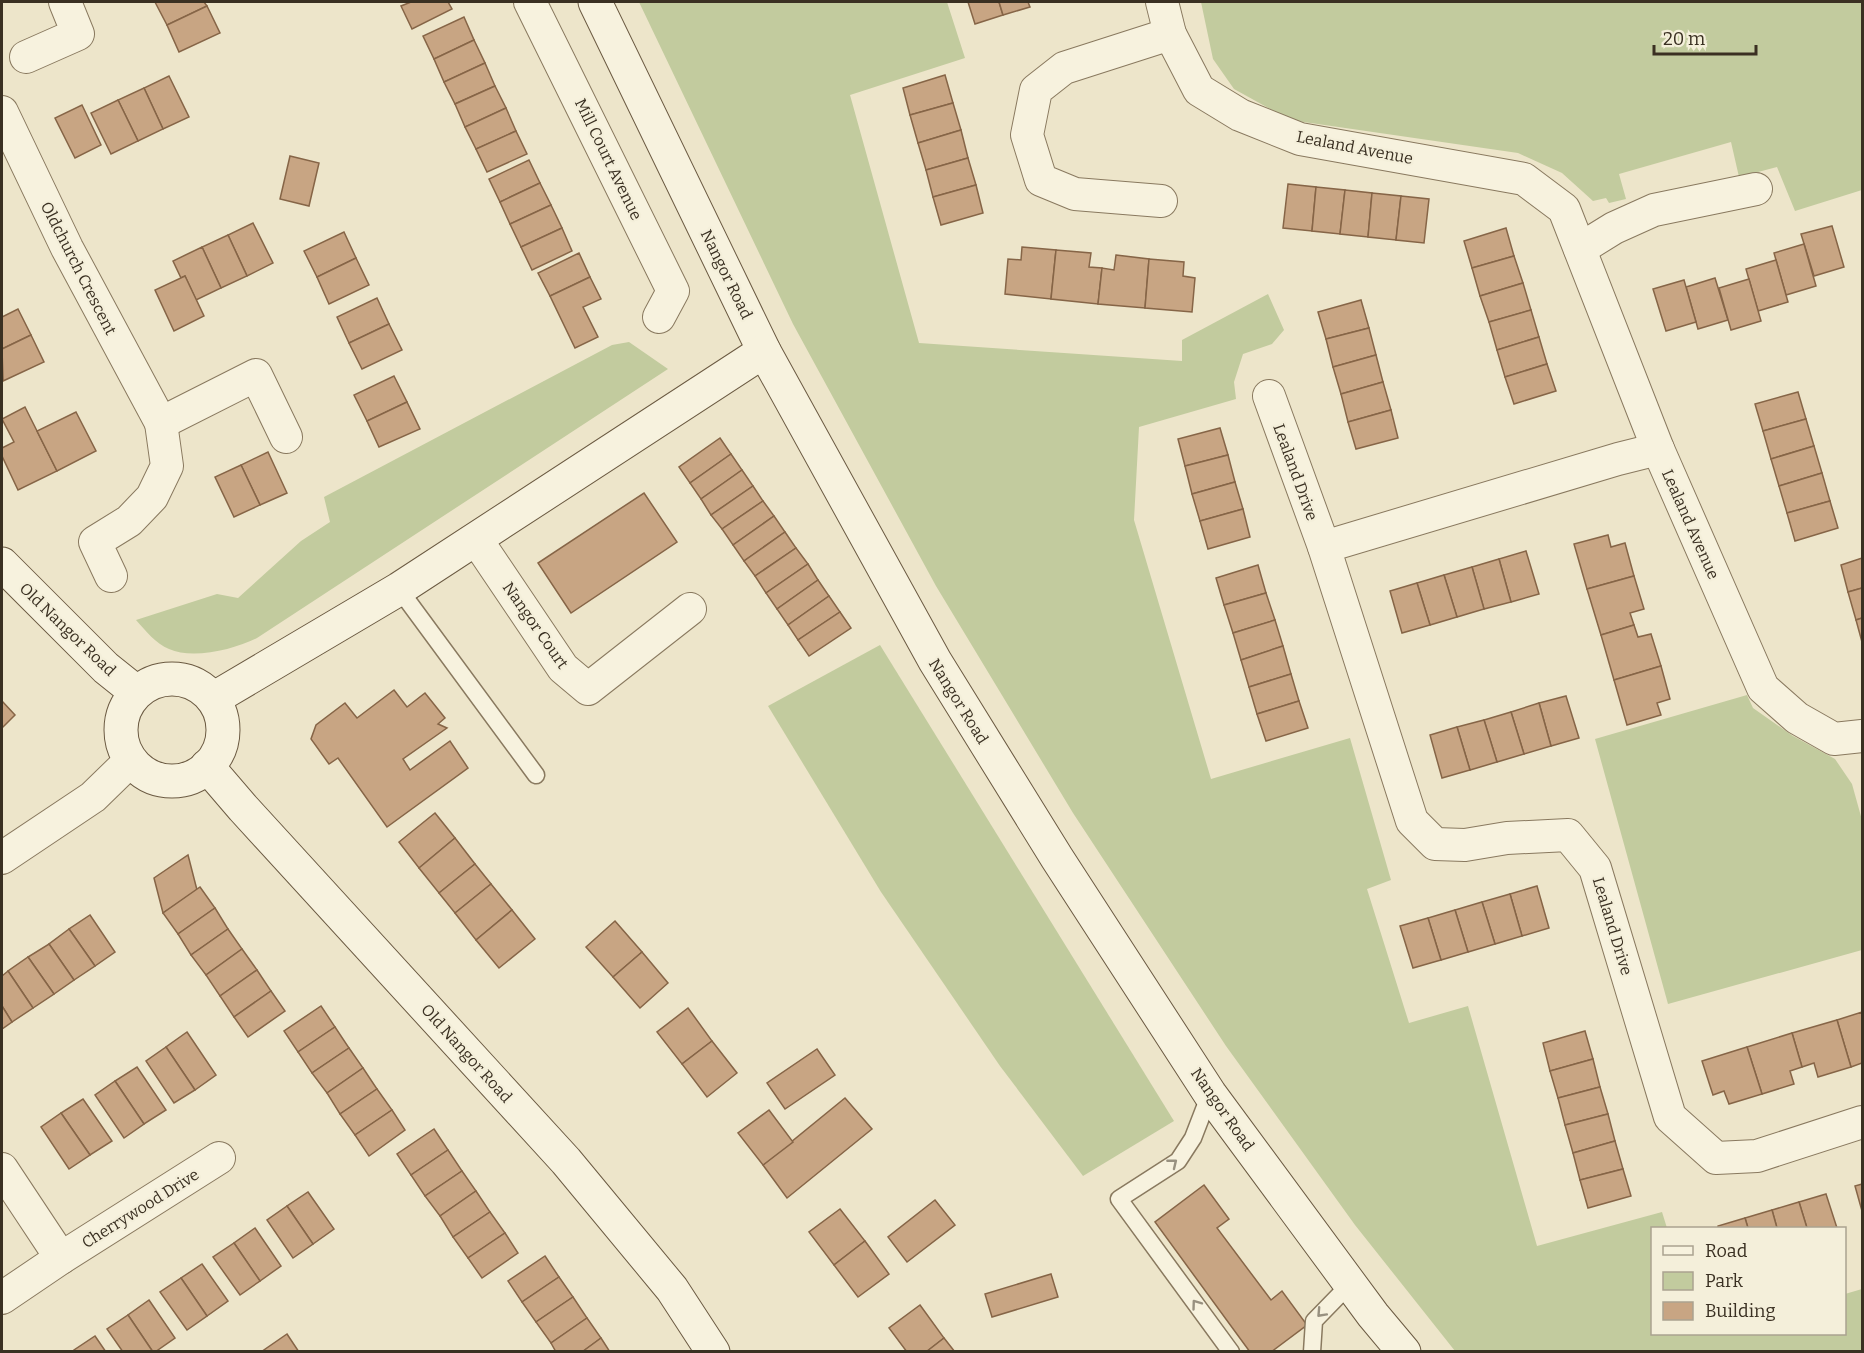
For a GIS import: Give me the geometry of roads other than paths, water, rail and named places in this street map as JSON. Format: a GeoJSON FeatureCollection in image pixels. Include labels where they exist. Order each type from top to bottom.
{"type":"FeatureCollection","features":[{"type":"Feature","properties":{"kind":"street"},"geometry":{"type":"LineString","coordinates":[[26,57],[78,34],[65,2]]}},
{"type":"Feature","properties":{"kind":"street","name":"Mill Court Avenue"},"geometry":{"type":"LineString","coordinates":[[530,2],[673,291],[659,317]]}},
{"type":"Feature","properties":{"kind":"street","name":"Nangor Road"},"geometry":{"type":"LineString","coordinates":[[595,2],[764,351],[934,661],[1057,858],[1210,1094],[1350,1284],[1404,1352]]}},
{"type":"Feature","properties":{"kind":"street","name":"Lealand Avenue"},"geometry":{"type":"LineString","coordinates":[[1162,2],[1170,34],[1199,90],[1240,116],[1300,139],[1524,179],[1564,209],[1658,449],[1763,687],[1797,718],[1834,740],[1862,738]]}},
{"type":"Feature","properties":{"kind":"street"},"geometry":{"type":"LineString","coordinates":[[1161,201],[1075,194],[1041,180],[1027,135],[1036,90],[1064,68],[1170,34]]}},
{"type":"Feature","properties":{"kind":"street","name":"Oldchurch Crescent"},"geometry":{"type":"LineString","coordinates":[[2,112],[67,248],[161,423],[167,466],[152,497],[129,521],[95,542],[111,576]]}},
{"type":"Feature","properties":{"kind":"street"},"geometry":{"type":"LineString","coordinates":[[1580,249],[1614,228],[1654,210],[1756,189]]}},
{"type":"Feature","properties":{"kind":"street"},"geometry":{"type":"LineString","coordinates":[[213,699],[399,589],[764,351]]}},
{"type":"Feature","properties":{"kind":"street"},"geometry":{"type":"LineString","coordinates":[[161,423],[256,375],[286,437]]}},
{"type":"Feature","properties":{"kind":"street","name":"Lealand Drive"},"geometry":{"type":"LineString","coordinates":[[1269,396],[1324,548],[1412,821],[1435,844],[1465,845],[1507,838],[1568,835],[1595,868],[1670,1117],[1716,1158],[1757,1156],[1863,1122]]}},
{"type":"Feature","properties":{"kind":"street"},"geometry":{"type":"LineString","coordinates":[[1324,548],[1658,449]]}},
{"type":"Feature","properties":{"kind":"street","name":"Nangor Court"},"geometry":{"type":"LineString","coordinates":[[476,539],[563,668],[588,689],[690,609]]}},
{"type":"Feature","properties":{"kind":"street","name":"Old Nangor Road"},"geometry":{"type":"LineString","coordinates":[[2,564],[106,668],[136,692]]}},
{"type":"Feature","properties":{"kind":"street"},"geometry":{"type":"LineString","coordinates":[[172,678],[187,681],[202,688],[213,699],[220,714],[223,730],[220,747],[201,772],[187,779],[171,781],[156,778],[142,771],[130,760],[123,746],[121,730],[123,714],[136,692],[156,681],[172,678]]}},
{"type":"Feature","properties":{"kind":"street"},"geometry":{"type":"LineString","coordinates":[[2,858],[93,797],[130,760]]}},
{"type":"Feature","properties":{"kind":"street","name":"Old Nangor Road"},"geometry":{"type":"LineString","coordinates":[[207,766],[566,1161],[672,1289],[713,1352]]}},
{"type":"Feature","properties":{"kind":"street","name":"Cherrywood Drive"},"geometry":{"type":"LineString","coordinates":[[2,1298],[219,1158]]}},
{"type":"Feature","properties":{"kind":"street"},"geometry":{"type":"LineString","coordinates":[[2,1169],[61,1258]]}},
{"type":"Feature","properties":{"kind":"lane"},"geometry":{"type":"LineString","coordinates":[[399,589],[536,775]]}},
{"type":"Feature","properties":{"kind":"lane"},"geometry":{"type":"LineString","coordinates":[[1210,1094],[1193,1138],[1178,1161],[1119,1199],[1231,1352]]}},
{"type":"Feature","properties":{"kind":"lane"},"geometry":{"type":"LineString","coordinates":[[1312,1352],[1314,1321],[1350,1284]]}}]}
